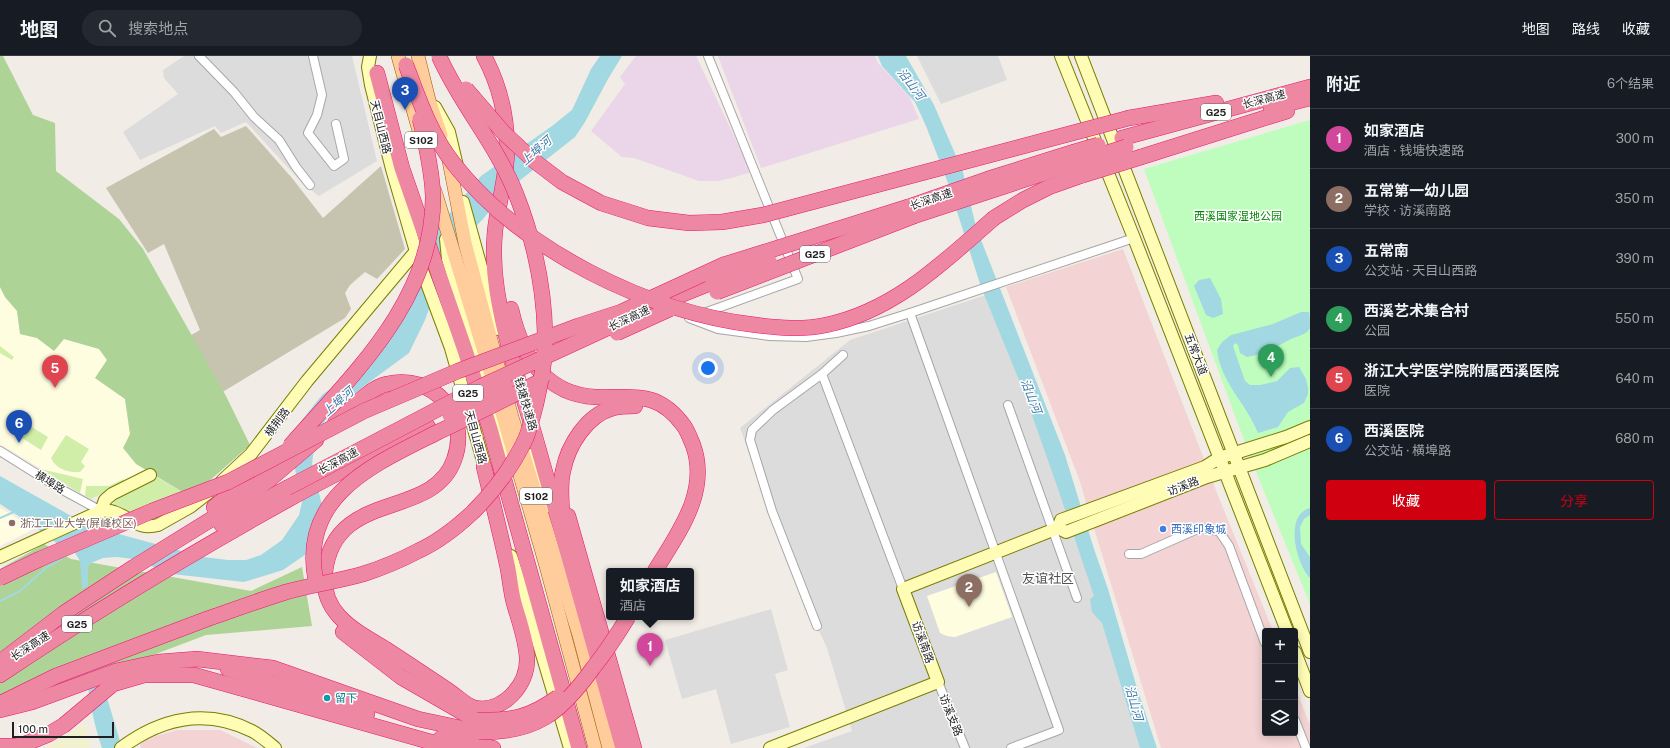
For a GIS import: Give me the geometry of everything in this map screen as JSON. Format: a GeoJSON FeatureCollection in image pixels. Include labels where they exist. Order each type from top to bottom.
{"type":"FeatureCollection","features":[{"type":"Feature","properties":{"kind":"highway"},"geometry":{"type":"LineString","coordinates":[[439,56],[503,132],[533,160],[562,182],[601,203],[648,218],[689,223],[722,222],[763,215],[1129,118],[1308,91]]}},
{"type":"Feature","properties":{"kind":"highway"},"geometry":{"type":"LineString","coordinates":[[0,703],[56,676],[207,619],[285,592],[363,574],[420,551],[444,536],[488,497],[507,471],[526,438],[538,392],[544,358],[545,334],[543,303],[533,250],[518,200],[506,171],[487,137],[446,72],[439,56]]}},
{"type":"Feature","properties":{"kind":"highway","name":"钱塘快速路"},"geometry":{"type":"LineString","coordinates":[[484,56],[501,96],[507,150],[503,189],[495,230],[494,255],[497,291],[521,388],[623,748]]}},
{"type":"Feature","properties":{"kind":"highway"},"geometry":{"type":"LineString","coordinates":[[406,58],[425,116],[440,145],[468,181],[512,221],[543,244],[642,297],[711,318],[788,328],[825,325],[856,316],[890,301],[927,277],[994,218],[1023,200],[1049,187],[1078,163],[1141,157],[1310,104]]}},
{"type":"Feature","properties":{"kind":"highway"},"geometry":{"type":"LineString","coordinates":[[179,543],[221,501],[288,449],[355,374],[374,350],[411,290],[424,259],[430,229],[433,197],[428,153],[406,58]]}},
{"type":"Feature","properties":{"kind":"highway"},"geometry":{"type":"LineString","coordinates":[[377,73],[402,168],[425,232],[490,429],[579,748]]}},
{"type":"Feature","properties":{"kind":"highway","name":"长深高速"},"geometry":{"type":"LineString","coordinates":[[0,675],[70,628],[144,572],[198,550],[288,493],[482,386],[653,306],[715,287],[911,212],[990,184],[1078,163],[1124,142],[1207,124],[1308,91]]}},
{"type":"Feature","properties":{"kind":"highway"},"geometry":{"type":"LineString","coordinates":[[500,205],[501,258],[515,325],[525,347],[537,367],[550,382],[568,392],[595,397],[626,397],[651,400],[677,417],[688,432],[699,469],[694,500],[678,534],[649,568]]}},
{"type":"Feature","properties":{"kind":"highway"},"geometry":{"type":"LineString","coordinates":[[0,578],[152,510],[228,482],[364,411],[458,371],[578,326],[621,312],[723,265],[911,212]]}},
{"type":"Feature","properties":{"kind":"highway","name":"长深高速"},"geometry":{"type":"LineString","coordinates":[[179,543],[288,493],[555,359],[670,309],[715,287]]}},
{"type":"Feature","properties":{"kind":"highway"},"geometry":{"type":"LineString","coordinates":[[555,359],[539,382],[408,447],[366,470],[345,488],[334,499],[320,522],[314,552],[316,582],[321,600],[333,622],[346,635],[401,677],[478,726],[528,715],[546,706],[560,696],[589,661],[616,620]]}},
{"type":"Feature","properties":{"kind":"highway"},"geometry":{"type":"LineString","coordinates":[[0,664],[64,613],[144,572],[179,543],[268,480],[377,387],[401,382],[422,384],[446,401],[455,421],[458,442],[454,459],[447,474],[438,484],[419,495],[359,517],[348,525],[331,547],[326,563],[323,583],[326,597],[337,615],[351,628],[410,664],[473,708],[493,708],[509,699],[522,682],[527,660],[524,636],[514,602],[508,568],[484,467]]}},
{"type":"Feature","properties":{"kind":"highway"},"geometry":{"type":"LineString","coordinates":[[572,567],[562,515],[561,498],[562,471],[570,450],[580,432],[596,416],[613,408],[635,406],[654,411],[668,419],[680,433],[686,444],[690,458],[690,479],[683,507],[656,568]]}},
{"type":"Feature","properties":{"kind":"highway"},"geometry":{"type":"LineString","coordinates":[[562,471],[565,504],[634,748]]}},
{"type":"Feature","properties":{"kind":"highway"},"geometry":{"type":"LineString","coordinates":[[0,710],[32,702],[116,671],[158,662],[196,659],[274,668],[418,719],[478,726],[498,732],[517,729],[540,720],[558,709],[581,685],[614,641],[626,620]]}},
{"type":"Feature","properties":{"kind":"highway"},"geometry":{"type":"LineString","coordinates":[[196,659],[437,738],[493,748]]}},
{"type":"Feature","properties":{"kind":"highway"},"geometry":{"type":"LineString","coordinates":[[0,746],[24,744],[49,734],[64,725],[113,684],[144,675],[194,675],[262,680]]}},
{"type":"Feature","properties":{"kind":"highway"},"geometry":{"type":"LineString","coordinates":[[194,675],[452,748]]}},
{"type":"Feature","properties":{"kind":"main road","name":"天目山西路"},"geometry":{"type":"LineString","coordinates":[[370,56],[368,67],[371,84],[392,169],[417,256],[451,348],[484,467],[570,748]]}},
{"type":"Feature","properties":{"kind":"main road","name":"五常大道"},"geometry":{"type":"LineString","coordinates":[[1061,56],[1134,238],[1285,628]]}},
{"type":"Feature","properties":{"kind":"main road","name":"五常大道"},"geometry":{"type":"LineString","coordinates":[[1081,56],[1310,652]]}},
{"type":"Feature","properties":{"kind":"main road","name":"S102"},"geometry":{"type":"LineString","coordinates":[[406,58],[429,100],[449,159],[512,417],[579,635],[609,748]]}},
{"type":"Feature","properties":{"kind":"main road","name":"S102"},"geometry":{"type":"LineString","coordinates":[[406,58],[451,256],[490,371],[595,748]]}},
{"type":"Feature","properties":{"kind":"main road","name":"横荆路"},"geometry":{"type":"LineString","coordinates":[[101,511],[112,511],[137,525],[158,525],[190,506],[220,483],[251,454],[307,381],[417,256]]}},
{"type":"Feature","properties":{"kind":"main road"},"geometry":{"type":"LineString","coordinates":[[1086,518],[1204,467],[1219,458],[1286,437],[1310,427]]}},
{"type":"Feature","properties":{"kind":"main road","name":"访溪路"},"geometry":{"type":"LineString","coordinates":[[1060,528],[1224,472],[1265,460],[1310,442]]}},
{"type":"Feature","properties":{"kind":"main road"},"geometry":{"type":"LineString","coordinates":[[0,557],[101,511],[105,500],[112,494],[150,475]]}},
{"type":"Feature","properties":{"kind":"main road"},"geometry":{"type":"LineString","coordinates":[[904,589],[1060,528]]}},
{"type":"Feature","properties":{"kind":"main road","name":"访溪南路"},"geometry":{"type":"LineString","coordinates":[[904,589],[938,682]]}},
{"type":"Feature","properties":{"kind":"main road"},"geometry":{"type":"LineString","coordinates":[[1298,660],[1310,690]]}},
{"type":"Feature","properties":{"kind":"main road"},"geometry":{"type":"LineString","coordinates":[[770,748],[938,682]]}},
{"type":"Feature","properties":{"kind":"main road"},"geometry":{"type":"LineString","coordinates":[[126,744],[162,724],[184,719],[208,719],[233,724],[253,732],[274,748]]}},
{"type":"Feature","properties":{"kind":"street"},"geometry":{"type":"LineString","coordinates":[[199,56],[234,92],[254,116],[279,140],[296,167],[310,185]]}},
{"type":"Feature","properties":{"kind":"street"},"geometry":{"type":"LineString","coordinates":[[313,56],[322,95],[317,115],[308,133],[334,166],[344,159],[336,124]]}},
{"type":"Feature","properties":{"kind":"street"},"geometry":{"type":"LineString","coordinates":[[708,56],[798,279],[723,307],[688,318],[718,329],[769,336],[806,337],[836,333],[868,326],[910,313],[1134,238]]}},
{"type":"Feature","properties":{"kind":"street"},"geometry":{"type":"LineString","coordinates":[[910,313],[1059,730],[1033,744],[1011,748]]}},
{"type":"Feature","properties":{"kind":"street"},"geometry":{"type":"LineString","coordinates":[[817,626],[772,511],[750,440],[752,430],[773,410],[822,374],[843,355]]}},
{"type":"Feature","properties":{"kind":"street"},"geometry":{"type":"LineString","coordinates":[[822,374],[904,589]]}},
{"type":"Feature","properties":{"kind":"street"},"geometry":{"type":"LineString","coordinates":[[1008,405],[1060,528],[1077,598]]}},
{"type":"Feature","properties":{"kind":"street","name":"横埠路"},"geometry":{"type":"LineString","coordinates":[[0,451],[59,488],[101,511]]}},
{"type":"Feature","properties":{"kind":"street"},"geometry":{"type":"LineString","coordinates":[[1129,554],[1141,554],[1200,528],[1219,531],[1229,546],[1262,635]]}},
{"type":"Feature","properties":{"kind":"street","name":"访溪支路"},"geometry":{"type":"LineString","coordinates":[[938,682],[964,748]]}},
{"type":"Feature","properties":{"kind":"street"},"geometry":{"type":"LineString","coordinates":[[1298,728],[1306,748]]}},
{"type":"Feature","properties":{"kind":"shaded area"},"geometry":{"type":"Polygon","coordinates":[[[184,56],[352,56],[377,161],[319,196],[304,185],[246,122],[221,133],[215,126],[140,160],[123,132],[178,94],[164,78],[163,70],[184,56]]]}},
{"type":"Feature","properties":{"kind":"shaded area"},"geometry":{"type":"Polygon","coordinates":[[[636,56],[696,56],[751,172],[718,181],[699,181],[634,158],[622,157],[591,131],[625,84],[620,77],[636,56]]]}},
{"type":"Feature","properties":{"kind":"shaded area"},"geometry":{"type":"Polygon","coordinates":[[[718,56],[875,56],[878,63],[909,96],[919,119],[761,168],[718,56]]]}},
{"type":"Feature","properties":{"kind":"shaded area"},"geometry":{"type":"Polygon","coordinates":[[[917,56],[998,56],[1007,80],[941,104],[917,56]]]}},
{"type":"Feature","properties":{"kind":"shaded area"},"geometry":{"type":"Polygon","coordinates":[[[246,126],[292,178],[323,218],[381,166],[405,249],[377,279],[365,272],[350,285],[345,293],[351,309],[345,318],[216,396],[188,337],[200,330],[164,244],[148,253],[106,188],[214,129],[221,137],[246,126]]]}},
{"type":"Feature","properties":{"kind":"shaded area","name":"西溪印象城"},"geometry":{"type":"Polygon","coordinates":[[[1123,249],[1219,498],[1272,628],[1262,628],[1262,736],[1298,736],[1298,695],[1310,725],[1310,748],[1161,748],[1079,479],[1006,287],[1123,249]]]}},
{"type":"Feature","properties":{"kind":"shaded area"},"geometry":{"type":"Polygon","coordinates":[[[0,287],[5,297],[17,311],[20,334],[37,338],[54,350],[64,339],[99,349],[107,360],[95,378],[125,399],[130,434],[147,471],[91,499],[0,444],[0,287]]]}},
{"type":"Feature","properties":{"kind":"shaded area"},"geometry":{"type":"Polygon","coordinates":[[[989,294],[1060,478],[1143,748],[804,748],[852,731],[827,648],[800,590],[740,428],[850,340],[989,294]]]}},
{"type":"Feature","properties":{"kind":"shaded area","name":"浙江工业大学(屏峰校区)"},"geometry":{"type":"Polygon","coordinates":[[[0,508],[14,516],[34,529],[0,546],[0,508]]]}},
{"type":"Feature","properties":{"kind":"shaded area"},"geometry":{"type":"Polygon","coordinates":[[[996,572],[1012,617],[955,637],[940,633],[927,596],[996,572]]]}},
{"type":"Feature","properties":{"kind":"shaded area"},"geometry":{"type":"Polygon","coordinates":[[[771,609],[788,670],[775,674],[790,727],[731,744],[716,689],[682,699],[665,640],[771,609]]]}},
{"type":"Feature","properties":{"kind":"shaded area"},"geometry":{"type":"Polygon","coordinates":[[[177,730],[220,730],[257,748],[141,748],[139,741],[177,730]]]}},
{"type":"Feature","properties":{"kind":"green space"},"geometry":{"type":"Polygon","coordinates":[[[0,56],[3,56],[33,115],[55,123],[56,171],[119,219],[143,249],[226,396],[250,445],[191,497],[136,464],[123,448],[130,434],[125,399],[95,378],[107,360],[99,349],[64,339],[54,351],[37,338],[20,334],[17,311],[5,297],[0,287],[0,56]]]}},
{"type":"Feature","properties":{"kind":"green space","name":"西溪国家湿地公园"},"geometry":{"type":"Polygon","coordinates":[[[1310,120],[1310,604],[1252,462],[1144,169],[1310,120]]]}},
{"type":"Feature","properties":{"kind":"green space"},"geometry":{"type":"Polygon","coordinates":[[[0,346],[14,357],[12,360],[0,353],[0,346]]]}},
{"type":"Feature","properties":{"kind":"green space"},"geometry":{"type":"Polygon","coordinates":[[[27,424],[48,437],[41,450],[19,436],[27,424]]]}},
{"type":"Feature","properties":{"kind":"green space"},"geometry":{"type":"Polygon","coordinates":[[[66,435],[89,449],[81,462],[85,466],[80,472],[63,470],[53,462],[51,458],[66,435]]]}},
{"type":"Feature","properties":{"kind":"green space"},"geometry":{"type":"Polygon","coordinates":[[[41,469],[83,479],[80,493],[41,469]]]}},
{"type":"Feature","properties":{"kind":"green space"},"geometry":{"type":"Polygon","coordinates":[[[156,477],[191,497],[155,523],[112,508],[115,500],[156,477]]]}},
{"type":"Feature","properties":{"kind":"green space"},"geometry":{"type":"Polygon","coordinates":[[[124,479],[125,482],[91,499],[85,496],[86,486],[109,486],[124,479]]]}},
{"type":"Feature","properties":{"kind":"green space"},"geometry":{"type":"Polygon","coordinates":[[[44,544],[71,559],[251,591],[302,567],[312,626],[206,635],[0,713],[0,569],[44,544]]]}},
{"type":"Feature","properties":{"kind":"green space"},"geometry":{"type":"Polygon","coordinates":[[[84,723],[91,748],[43,748],[62,738],[84,723]]]}},
{"type":"Feature","properties":{"kind":"water","name":"上埠河"},"geometry":{"type":"Polygon","coordinates":[[[600,56],[622,56],[575,137],[505,192],[483,219],[441,262],[438,284],[425,320],[409,353],[333,411],[316,432],[312,464],[325,518],[315,548],[283,570],[244,582],[172,574],[133,559],[117,557],[103,558],[91,563],[88,567],[88,586],[82,589],[80,561],[75,553],[59,545],[37,528],[0,504],[0,476],[89,526],[204,557],[228,560],[246,560],[261,555],[282,540],[299,515],[302,502],[295,469],[297,441],[302,420],[322,395],[347,377],[373,345],[434,232],[481,176],[552,126],[572,110],[591,69],[600,56]]]}},
{"type":"Feature","properties":{"kind":"water","name":"沿山河"},"geometry":{"type":"Polygon","coordinates":[[[878,56],[906,56],[934,105],[963,172],[976,227],[1065,455],[1157,748],[1140,748],[1102,623],[1092,612],[1090,599],[1094,596],[1058,489],[1025,395],[981,287],[948,183],[926,126],[915,102],[882,66],[878,56]]]}},
{"type":"Feature","properties":{"kind":"water"},"geometry":{"type":"Polygon","coordinates":[[[1210,278],[1221,299],[1223,314],[1213,318],[1206,315],[1194,286],[1199,280],[1210,278]]]}},
{"type":"Feature","properties":{"kind":"water"},"geometry":{"type":"Polygon","coordinates":[[[1301,312],[1309,312],[1310,328],[1304,334],[1253,356],[1247,357],[1240,353],[1238,345],[1235,343],[1233,346],[1245,381],[1250,385],[1260,385],[1277,381],[1290,368],[1299,367],[1306,379],[1308,394],[1304,403],[1288,412],[1278,427],[1258,433],[1253,422],[1223,373],[1217,350],[1222,342],[1231,335],[1273,324],[1301,312]]]}},
{"type":"Feature","properties":{"kind":"water"},"geometry":{"type":"Polygon","coordinates":[[[1310,508],[1310,515],[1304,519],[1300,527],[1301,544],[1310,557],[1310,578],[1300,562],[1295,540],[1295,529],[1297,520],[1302,512],[1310,508]]]}},
{"type":"Feature","properties":{"kind":"water"},"geometry":{"type":"Polygon","coordinates":[[[102,681],[122,748],[102,748],[90,703],[88,687],[102,681]]]}},
{"type":"Feature","properties":{"kind":"waterway"},"geometry":{"type":"LineString","coordinates":[[0,518],[14,512]]}},
{"type":"Feature","properties":{"kind":"waterway"},"geometry":{"type":"LineString","coordinates":[[0,601],[20,591],[46,568],[66,556]]}},
{"type":"Feature","properties":{"kind":"place","name":"五常南"},"geometry":{"type":"Point","coordinates":[405,110]}},
{"type":"Feature","properties":{"kind":"place","name":"西溪艺术集合村"},"geometry":{"type":"Point","coordinates":[1271,377]}},
{"type":"Feature","properties":{"kind":"place","name":"浙江大学医学院附属西溪医院"},"geometry":{"type":"Point","coordinates":[55,388]}},
{"type":"Feature","properties":{"kind":"place","name":"西溪医院"},"geometry":{"type":"Point","coordinates":[19,443]}},
{"type":"Feature","properties":{"kind":"place","name":"浙江工业大学(屏峰校区)"},"geometry":{"type":"Point","coordinates":[12,523]}},
{"type":"Feature","properties":{"kind":"place","name":"西溪印象城"},"geometry":{"type":"Point","coordinates":[1163,529]}},
{"type":"Feature","properties":{"kind":"place","name":"五常第一幼儿园"},"geometry":{"type":"Point","coordinates":[969,607]}},
{"type":"Feature","properties":{"kind":"place","name":"如家酒店"},"geometry":{"type":"Point","coordinates":[650,666]}},
{"type":"Feature","properties":{"kind":"place","name":"留下"},"geometry":{"type":"Point","coordinates":[327,698]}},
{"type":"Feature","properties":{"kind":"district","name":"友谊社区"},"geometry":{"type":"Point","coordinates":[1048,578]}}]}
